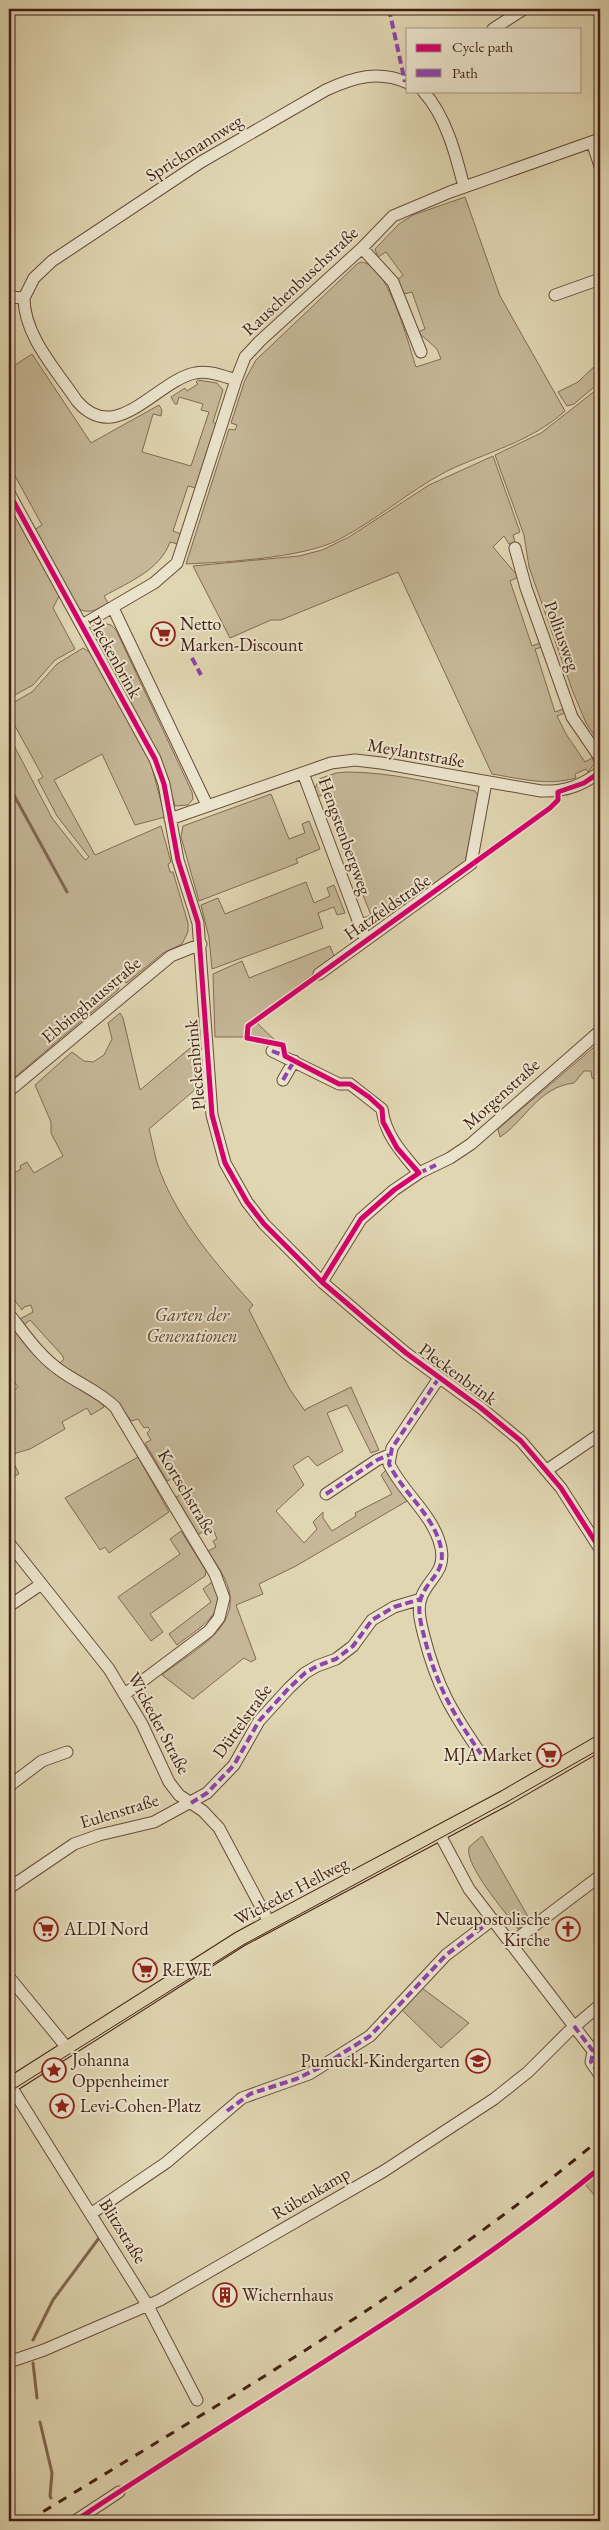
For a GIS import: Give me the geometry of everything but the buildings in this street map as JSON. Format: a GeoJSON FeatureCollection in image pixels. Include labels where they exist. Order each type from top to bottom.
{"type":"FeatureCollection","features":[{"type":"Feature","properties":{"kind":"main road","name":"Wickeder Hellweg"},"geometry":{"type":"LineString","coordinates":[[10,2086],[178,1976],[270,1922],[439,1833],[600,1743]]}},
{"type":"Feature","properties":{"kind":"street"},"geometry":{"type":"LineString","coordinates":[[495,28],[524,9]]}},
{"type":"Feature","properties":{"kind":"street","name":"Sprickmannweg"},"geometry":{"type":"LineString","coordinates":[[24,298],[34,278],[52,261],[200,162],[326,90],[346,80],[374,75],[390,76],[406,82]]}},
{"type":"Feature","properties":{"kind":"street"},"geometry":{"type":"LineString","coordinates":[[424,92],[442,121],[464,187]]}},
{"type":"Feature","properties":{"kind":"street"},"geometry":{"type":"LineString","coordinates":[[596,141],[600,166]]}},
{"type":"Feature","properties":{"kind":"street","name":"Rauschenbuschstraße"},"geometry":{"type":"LineString","coordinates":[[82,625],[155,582],[178,562],[236,380],[245,357],[260,341],[362,248],[393,216],[464,187],[596,141]]}},
{"type":"Feature","properties":{"kind":"street"},"geometry":{"type":"LineString","coordinates":[[362,248],[393,282],[421,352]]}},
{"type":"Feature","properties":{"kind":"street"},"geometry":{"type":"LineString","coordinates":[[555,295],[600,279]]}},
{"type":"Feature","properties":{"kind":"street"},"geometry":{"type":"LineString","coordinates":[[9,297],[24,298],[24,311],[34,336],[77,401],[84,409],[95,416],[109,418],[124,414],[189,374],[204,372],[236,380]]}},
{"type":"Feature","properties":{"kind":"street","name":"Pleckenbrink"},"geometry":{"type":"LineString","coordinates":[[9,493],[155,759],[164,784],[180,865],[198,923],[201,944],[210,1095],[214,1123],[225,1163],[248,1202],[264,1224],[322,1282],[406,1354],[495,1419],[521,1441],[548,1470],[600,1549]]}},
{"type":"Feature","properties":{"kind":"street","name":"Polliusweg"},"geometry":{"type":"LineString","coordinates":[[515,548],[526,588],[572,717],[600,758]]}},
{"type":"Feature","properties":{"kind":"street"},"geometry":{"type":"LineString","coordinates":[[113,608],[207,805]]}},
{"type":"Feature","properties":{"kind":"street","name":"Meylantstraße"},"geometry":{"type":"LineString","coordinates":[[170,819],[331,763],[355,760],[558,792],[584,783],[600,772]]}},
{"type":"Feature","properties":{"kind":"street","name":"Hengstenbergweg"},"geometry":{"type":"LineString","coordinates":[[303,773],[365,940]]}},
{"type":"Feature","properties":{"kind":"street","name":"Hatzfeldstraße"},"geometry":{"type":"LineString","coordinates":[[319,974],[472,864],[486,782]]}},
{"type":"Feature","properties":{"kind":"street","name":"Ebbinghausstraße"},"geometry":{"type":"LineString","coordinates":[[9,1091],[171,956],[201,944]]}},
{"type":"Feature","properties":{"kind":"street","name":"Morgenstraße"},"geometry":{"type":"LineString","coordinates":[[322,1282],[360,1220],[394,1190],[419,1173],[450,1158],[471,1144],[600,1031]]}},
{"type":"Feature","properties":{"kind":"street"},"geometry":{"type":"LineString","coordinates":[[272,1051],[339,1084],[350,1084],[369,1097],[382,1109],[383,1122],[397,1148],[419,1173]]}},
{"type":"Feature","properties":{"kind":"street"},"geometry":{"type":"LineString","coordinates":[[283,1080],[294,1061]]}},
{"type":"Feature","properties":{"kind":"street","name":"Kortschstraße"},"geometry":{"type":"LineString","coordinates":[[9,1314],[36,1349],[50,1362],[101,1394],[115,1407],[185,1522],[222,1588],[223,1609],[209,1631],[125,1694]]}},
{"type":"Feature","properties":{"kind":"street"},"geometry":{"type":"LineString","coordinates":[[439,1378],[392,1448],[389,1455],[389,1464],[433,1529],[441,1548],[442,1560],[440,1571],[421,1599],[421,1622],[438,1682],[450,1709],[482,1754]]}},
{"type":"Feature","properties":{"kind":"street"},"geometry":{"type":"LineString","coordinates":[[548,1470],[600,1434]]}},
{"type":"Feature","properties":{"kind":"street"},"geometry":{"type":"LineString","coordinates":[[326,1494],[377,1460],[389,1455]]}},
{"type":"Feature","properties":{"kind":"street","name":"Wickeder Straße"},"geometry":{"type":"LineString","coordinates":[[9,1543],[40,1585],[100,1657],[125,1694],[169,1782],[179,1795],[203,1811],[219,1828],[270,1922]]}},
{"type":"Feature","properties":{"kind":"street"},"geometry":{"type":"LineString","coordinates":[[9,1606],[40,1585]]}},
{"type":"Feature","properties":{"kind":"street","name":"Düttelstraße"},"geometry":{"type":"LineString","coordinates":[[191,1803],[207,1794],[234,1765],[260,1721],[289,1688],[306,1673],[317,1666],[336,1659],[354,1646],[372,1620],[394,1607],[421,1599]]}},
{"type":"Feature","properties":{"kind":"street"},"geometry":{"type":"LineString","coordinates":[[9,1786],[42,1761],[67,1752]]}},
{"type":"Feature","properties":{"kind":"street","name":"Eulenstraße"},"geometry":{"type":"LineString","coordinates":[[9,1888],[74,1844],[99,1834],[154,1822],[191,1803]]}},
{"type":"Feature","properties":{"kind":"street"},"geometry":{"type":"LineString","coordinates":[[439,1833],[470,1889],[492,1920],[574,2026],[597,2051],[591,2062],[600,2075]]}},
{"type":"Feature","properties":{"kind":"street"},"geometry":{"type":"LineString","coordinates":[[510,1944],[600,1876]]}},
{"type":"Feature","properties":{"kind":"street"},"geometry":{"type":"LineString","coordinates":[[92,2212],[167,2162],[242,2098],[308,2074],[370,2036],[446,1955],[492,1920]]}},
{"type":"Feature","properties":{"kind":"street"},"geometry":{"type":"LineString","coordinates":[[9,1977],[68,2049]]}},
{"type":"Feature","properties":{"kind":"street","name":"Rübenkamp"},"geometry":{"type":"LineString","coordinates":[[9,2362],[44,2350],[148,2306],[312,2213],[457,2126],[528,2072],[574,2026],[600,2005]]}},
{"type":"Feature","properties":{"kind":"street","name":"Blitzstraße"},"geometry":{"type":"LineString","coordinates":[[10,2086],[92,2212],[148,2306],[197,2400]]}},
{"type":"Feature","properties":{"kind":"street"},"geometry":{"type":"LineString","coordinates":[[75,2521],[119,2492]]}},
{"type":"Feature","properties":{"kind":"green space"},"geometry":{"type":"Polygon","coordinates":[[[465,197],[500,296],[565,411],[552,422],[523,439],[447,471],[338,540],[323,546],[285,555],[186,564],[229,429],[235,430],[237,425],[231,423],[245,380],[256,360],[357,264],[361,262],[371,266],[389,290],[416,367],[441,359],[437,349],[418,332],[425,329],[412,292],[404,294],[397,280],[403,275],[386,252],[378,257],[375,249],[399,224],[413,215],[465,197]]]}},
{"type":"Feature","properties":{"kind":"green space"},"geometry":{"type":"Polygon","coordinates":[[[32,354],[91,443],[159,405],[162,410],[161,416],[153,414],[142,452],[191,466],[209,412],[201,410],[203,404],[179,397],[177,404],[175,404],[171,397],[185,388],[187,391],[198,384],[196,382],[198,380],[217,383],[223,390],[213,422],[216,424],[196,488],[188,486],[173,531],[181,534],[178,544],[170,542],[165,552],[151,568],[104,596],[108,603],[91,611],[84,611],[75,606],[34,530],[42,525],[9,465],[9,369],[32,354]]]}},
{"type":"Feature","properties":{"kind":"green space"},"geometry":{"type":"Polygon","coordinates":[[[600,361],[600,382],[574,404],[567,406],[558,392],[578,382],[600,361]]]}},
{"type":"Feature","properties":{"kind":"green space"},"geometry":{"type":"Polygon","coordinates":[[[600,387],[600,744],[586,723],[573,692],[529,567],[524,535],[495,455],[541,433],[600,387]]]}},
{"type":"Feature","properties":{"kind":"green space"},"geometry":{"type":"Polygon","coordinates":[[[493,456],[520,532],[513,535],[515,542],[509,544],[504,536],[493,547],[518,577],[510,581],[532,646],[540,643],[542,647],[535,649],[555,712],[563,709],[565,713],[557,716],[566,734],[585,762],[592,758],[595,763],[588,772],[586,769],[575,774],[576,778],[545,782],[492,774],[398,572],[281,620],[271,620],[230,638],[193,566],[299,556],[322,550],[349,537],[429,485],[493,456]]]}},
{"type":"Feature","properties":{"kind":"green space"},"geometry":{"type":"Polygon","coordinates":[[[9,498],[60,594],[53,608],[75,649],[55,660],[33,685],[15,695],[9,686],[9,498]]]}},
{"type":"Feature","properties":{"kind":"green space"},"geometry":{"type":"Polygon","coordinates":[[[103,623],[111,625],[116,630],[192,792],[193,799],[188,805],[175,806],[162,762],[93,638],[97,627],[103,623]]]}},
{"type":"Feature","properties":{"kind":"green space"},"geometry":{"type":"Polygon","coordinates":[[[83,648],[91,653],[150,760],[165,817],[135,825],[102,754],[54,780],[95,855],[161,826],[171,862],[168,864],[170,872],[173,872],[188,923],[188,932],[182,944],[163,953],[129,981],[126,983],[121,977],[117,982],[120,985],[118,990],[9,1082],[9,736],[52,818],[85,860],[89,857],[57,816],[38,780],[43,777],[9,715],[9,705],[32,692],[57,664],[83,648]]]}},
{"type":"Feature","properties":{"kind":"green space"},"geometry":{"type":"Polygon","coordinates":[[[363,772],[428,781],[475,791],[479,797],[465,862],[377,927],[373,927],[363,918],[371,915],[323,795],[316,797],[314,791],[319,779],[336,773],[363,772]]]}},
{"type":"Feature","properties":{"kind":"green space"},"geometry":{"type":"Polygon","coordinates":[[[271,794],[289,839],[305,833],[302,824],[309,821],[320,849],[296,859],[298,863],[199,901],[181,837],[183,826],[271,794]]]}},
{"type":"Feature","properties":{"kind":"green space"},"geometry":{"type":"Polygon","coordinates":[[[306,882],[314,903],[330,896],[327,888],[334,885],[345,913],[337,915],[334,907],[318,913],[323,928],[212,969],[209,938],[201,905],[218,898],[225,914],[306,882]]]}},
{"type":"Feature","properties":{"kind":"green space"},"geometry":{"type":"Polygon","coordinates":[[[330,946],[335,958],[250,1021],[257,1020],[259,1025],[276,1041],[246,1034],[246,1037],[215,1037],[213,974],[242,961],[249,978],[330,946]]]}},
{"type":"Feature","properties":{"kind":"green space","name":"Garten der Generationen"},"geometry":{"type":"Polygon","coordinates":[[[120,1013],[123,1018],[140,1090],[195,1044],[197,1088],[149,1129],[159,1169],[169,1192],[189,1227],[226,1275],[253,1305],[249,1310],[289,1388],[305,1411],[351,1387],[379,1450],[371,1453],[347,1405],[327,1413],[343,1451],[317,1466],[308,1456],[293,1466],[304,1485],[276,1511],[304,1543],[317,1529],[313,1522],[323,1512],[323,1518],[332,1531],[356,1516],[355,1513],[392,1494],[381,1475],[386,1470],[407,1501],[296,1566],[259,1584],[263,1594],[236,1605],[256,1659],[251,1662],[244,1658],[193,1699],[162,1675],[207,1641],[225,1621],[229,1609],[230,1596],[227,1584],[208,1551],[216,1547],[213,1541],[217,1539],[213,1529],[198,1534],[176,1497],[183,1494],[178,1485],[181,1483],[179,1480],[175,1481],[172,1479],[167,1481],[145,1443],[151,1440],[147,1433],[150,1430],[148,1427],[144,1428],[138,1419],[131,1421],[124,1410],[108,1395],[62,1365],[60,1363],[64,1359],[62,1355],[30,1320],[24,1325],[20,1319],[33,1312],[31,1305],[24,1307],[22,1310],[9,1293],[9,1176],[21,1169],[20,1166],[27,1162],[34,1173],[63,1156],[51,1133],[51,1122],[35,1085],[72,1052],[84,1061],[93,1062],[104,1055],[112,1039],[108,1023],[120,1013]]]}},
{"type":"Feature","properties":{"kind":"green space"},"geometry":{"type":"Polygon","coordinates":[[[600,1042],[600,1083],[592,1078],[591,1071],[584,1071],[574,1083],[551,1091],[541,1098],[500,1137],[498,1129],[600,1042]]]}},
{"type":"Feature","properties":{"kind":"green space"},"geometry":{"type":"Polygon","coordinates":[[[9,1324],[46,1367],[102,1403],[104,1407],[91,1415],[87,1408],[62,1422],[65,1429],[30,1449],[16,1453],[12,1459],[19,1474],[9,1479],[9,1394],[18,1387],[9,1375],[9,1324]]]}},
{"type":"Feature","properties":{"kind":"green space"},"geometry":{"type":"Polygon","coordinates":[[[138,1457],[169,1512],[109,1553],[105,1547],[100,1550],[65,1498],[138,1457]]]}},
{"type":"Feature","properties":{"kind":"green space"},"geometry":{"type":"Polygon","coordinates":[[[181,1531],[206,1571],[205,1576],[150,1614],[163,1632],[151,1641],[118,1597],[180,1554],[170,1539],[181,1531]]]}},
{"type":"Feature","properties":{"kind":"green space"},"geometry":{"type":"Polygon","coordinates":[[[212,1582],[218,1597],[214,1612],[210,1619],[177,1645],[169,1634],[211,1602],[203,1589],[212,1582]]]}},
{"type":"Feature","properties":{"kind":"green space"},"geometry":{"type":"Polygon","coordinates":[[[482,1836],[530,1920],[518,1929],[479,1877],[469,1855],[469,1847],[482,1836]]]}},
{"type":"Feature","properties":{"kind":"green space"},"geometry":{"type":"Polygon","coordinates":[[[422,1988],[469,2023],[441,2048],[402,2010],[422,1988]]]}},
{"type":"Feature","properties":{"kind":"green space"},"geometry":{"type":"Polygon","coordinates":[[[600,2172],[600,2202],[585,2184],[600,2172]]]}},
{"type":"Feature","properties":{"kind":"waterway"},"geometry":{"type":"LineString","coordinates":[[9,786],[67,892]]}},
{"type":"Feature","properties":{"kind":"waterway"},"geometry":{"type":"LineString","coordinates":[[33,2340],[53,2300],[99,2238]]}},
{"type":"Feature","properties":{"kind":"waterway"},"geometry":{"type":"LineString","coordinates":[[33,2363],[37,2398]]}},
{"type":"Feature","properties":{"kind":"waterway"},"geometry":{"type":"LineString","coordinates":[[40,2422],[52,2473],[51,2498]]}},
{"type":"Feature","properties":{"kind":"tram line"},"geometry":{"type":"LineString","coordinates":[[9,2092],[243,1945],[507,1802],[600,1749]]}},
{"type":"Feature","properties":{"kind":"railway"},"geometry":{"type":"LineString","coordinates":[[28,2521],[248,2386],[393,2293],[533,2193],[600,2139]]}},
{"type":"Feature","properties":{"kind":"marked path"},"geometry":{"type":"LineString","coordinates":[[389,9],[405,82]]}},
{"type":"Feature","properties":{"kind":"marked path"},"geometry":{"type":"LineString","coordinates":[[192,658],[201,675]]}},
{"type":"Feature","properties":{"kind":"marked path"},"geometry":{"type":"LineString","coordinates":[[272,1051],[287,1057]]}},
{"type":"Feature","properties":{"kind":"marked path"},"geometry":{"type":"LineString","coordinates":[[283,1080],[294,1061]]}},
{"type":"Feature","properties":{"kind":"marked path"},"geometry":{"type":"LineString","coordinates":[[419,1173],[436,1165]]}},
{"type":"Feature","properties":{"kind":"marked path"},"geometry":{"type":"LineString","coordinates":[[439,1378],[392,1448],[389,1464],[432,1525],[441,1548],[442,1557],[439,1570],[424,1591],[419,1612],[429,1654],[440,1685],[454,1712],[481,1754]]}},
{"type":"Feature","properties":{"kind":"marked path"},"geometry":{"type":"LineString","coordinates":[[326,1494],[377,1460],[389,1455]]}},
{"type":"Feature","properties":{"kind":"marked path"},"geometry":{"type":"LineString","coordinates":[[191,1803],[207,1793],[234,1765],[259,1721],[305,1673],[336,1659],[353,1646],[372,1620],[394,1607],[421,1599]]}},
{"type":"Feature","properties":{"kind":"marked path"},"geometry":{"type":"LineString","coordinates":[[227,2111],[250,2094],[296,2079],[319,2068],[370,2036],[446,1955],[492,1920]]}},
{"type":"Feature","properties":{"kind":"marked path"},"geometry":{"type":"LineString","coordinates":[[574,2026],[593,2051]]}},
{"type":"Feature","properties":{"kind":"marked path"},"geometry":{"type":"LineString","coordinates":[[600,2052],[593,2051],[591,2062],[600,2075]]}},
{"type":"Feature","properties":{"kind":"cycle path"},"geometry":{"type":"LineString","coordinates":[[9,493],[155,759],[164,784],[178,860],[198,923],[212,1115],[225,1163],[247,1202],[264,1224],[322,1282],[406,1353],[481,1408],[521,1441],[561,1488],[600,1549]]}},
{"type":"Feature","properties":{"kind":"cycle path"},"geometry":{"type":"LineString","coordinates":[[322,1282],[361,1219],[394,1190],[419,1173],[397,1148],[383,1122],[382,1109],[369,1097],[350,1084],[339,1084],[285,1056],[283,1045],[247,1038],[248,1026],[550,808],[558,800],[558,792],[584,783],[600,772]]}},
{"type":"Feature","properties":{"kind":"cycle path"},"geometry":{"type":"LineString","coordinates":[[75,2521],[474,2263],[538,2217],[600,2168]]}},
{"type":"Feature","properties":{"kind":"place","name":"Netto Marken-Discount"},"geometry":{"type":"Point","coordinates":[163,634]}},
{"type":"Feature","properties":{"kind":"place","name":"MJA Market"},"geometry":{"type":"Point","coordinates":[549,1755]}},
{"type":"Feature","properties":{"kind":"place","name":"ALDI Nord"},"geometry":{"type":"Point","coordinates":[46,1929]}},
{"type":"Feature","properties":{"kind":"place","name":"Neuapostolische Kirche"},"geometry":{"type":"Point","coordinates":[568,1929]}},
{"type":"Feature","properties":{"kind":"place","name":"REWE"},"geometry":{"type":"Point","coordinates":[145,1970]}},
{"type":"Feature","properties":{"kind":"place","name":"Pumuckl-Kindergarten"},"geometry":{"type":"Point","coordinates":[478,2061]}},
{"type":"Feature","properties":{"kind":"place","name":"Johanna Oppenheimer"},"geometry":{"type":"Point","coordinates":[54,2070]}},
{"type":"Feature","properties":{"kind":"place","name":"Levi-Cohen-Platz"},"geometry":{"type":"Point","coordinates":[62,2106]}},
{"type":"Feature","properties":{"kind":"place","name":"Wichernhaus"},"geometry":{"type":"Point","coordinates":[225,2295]}}]}
